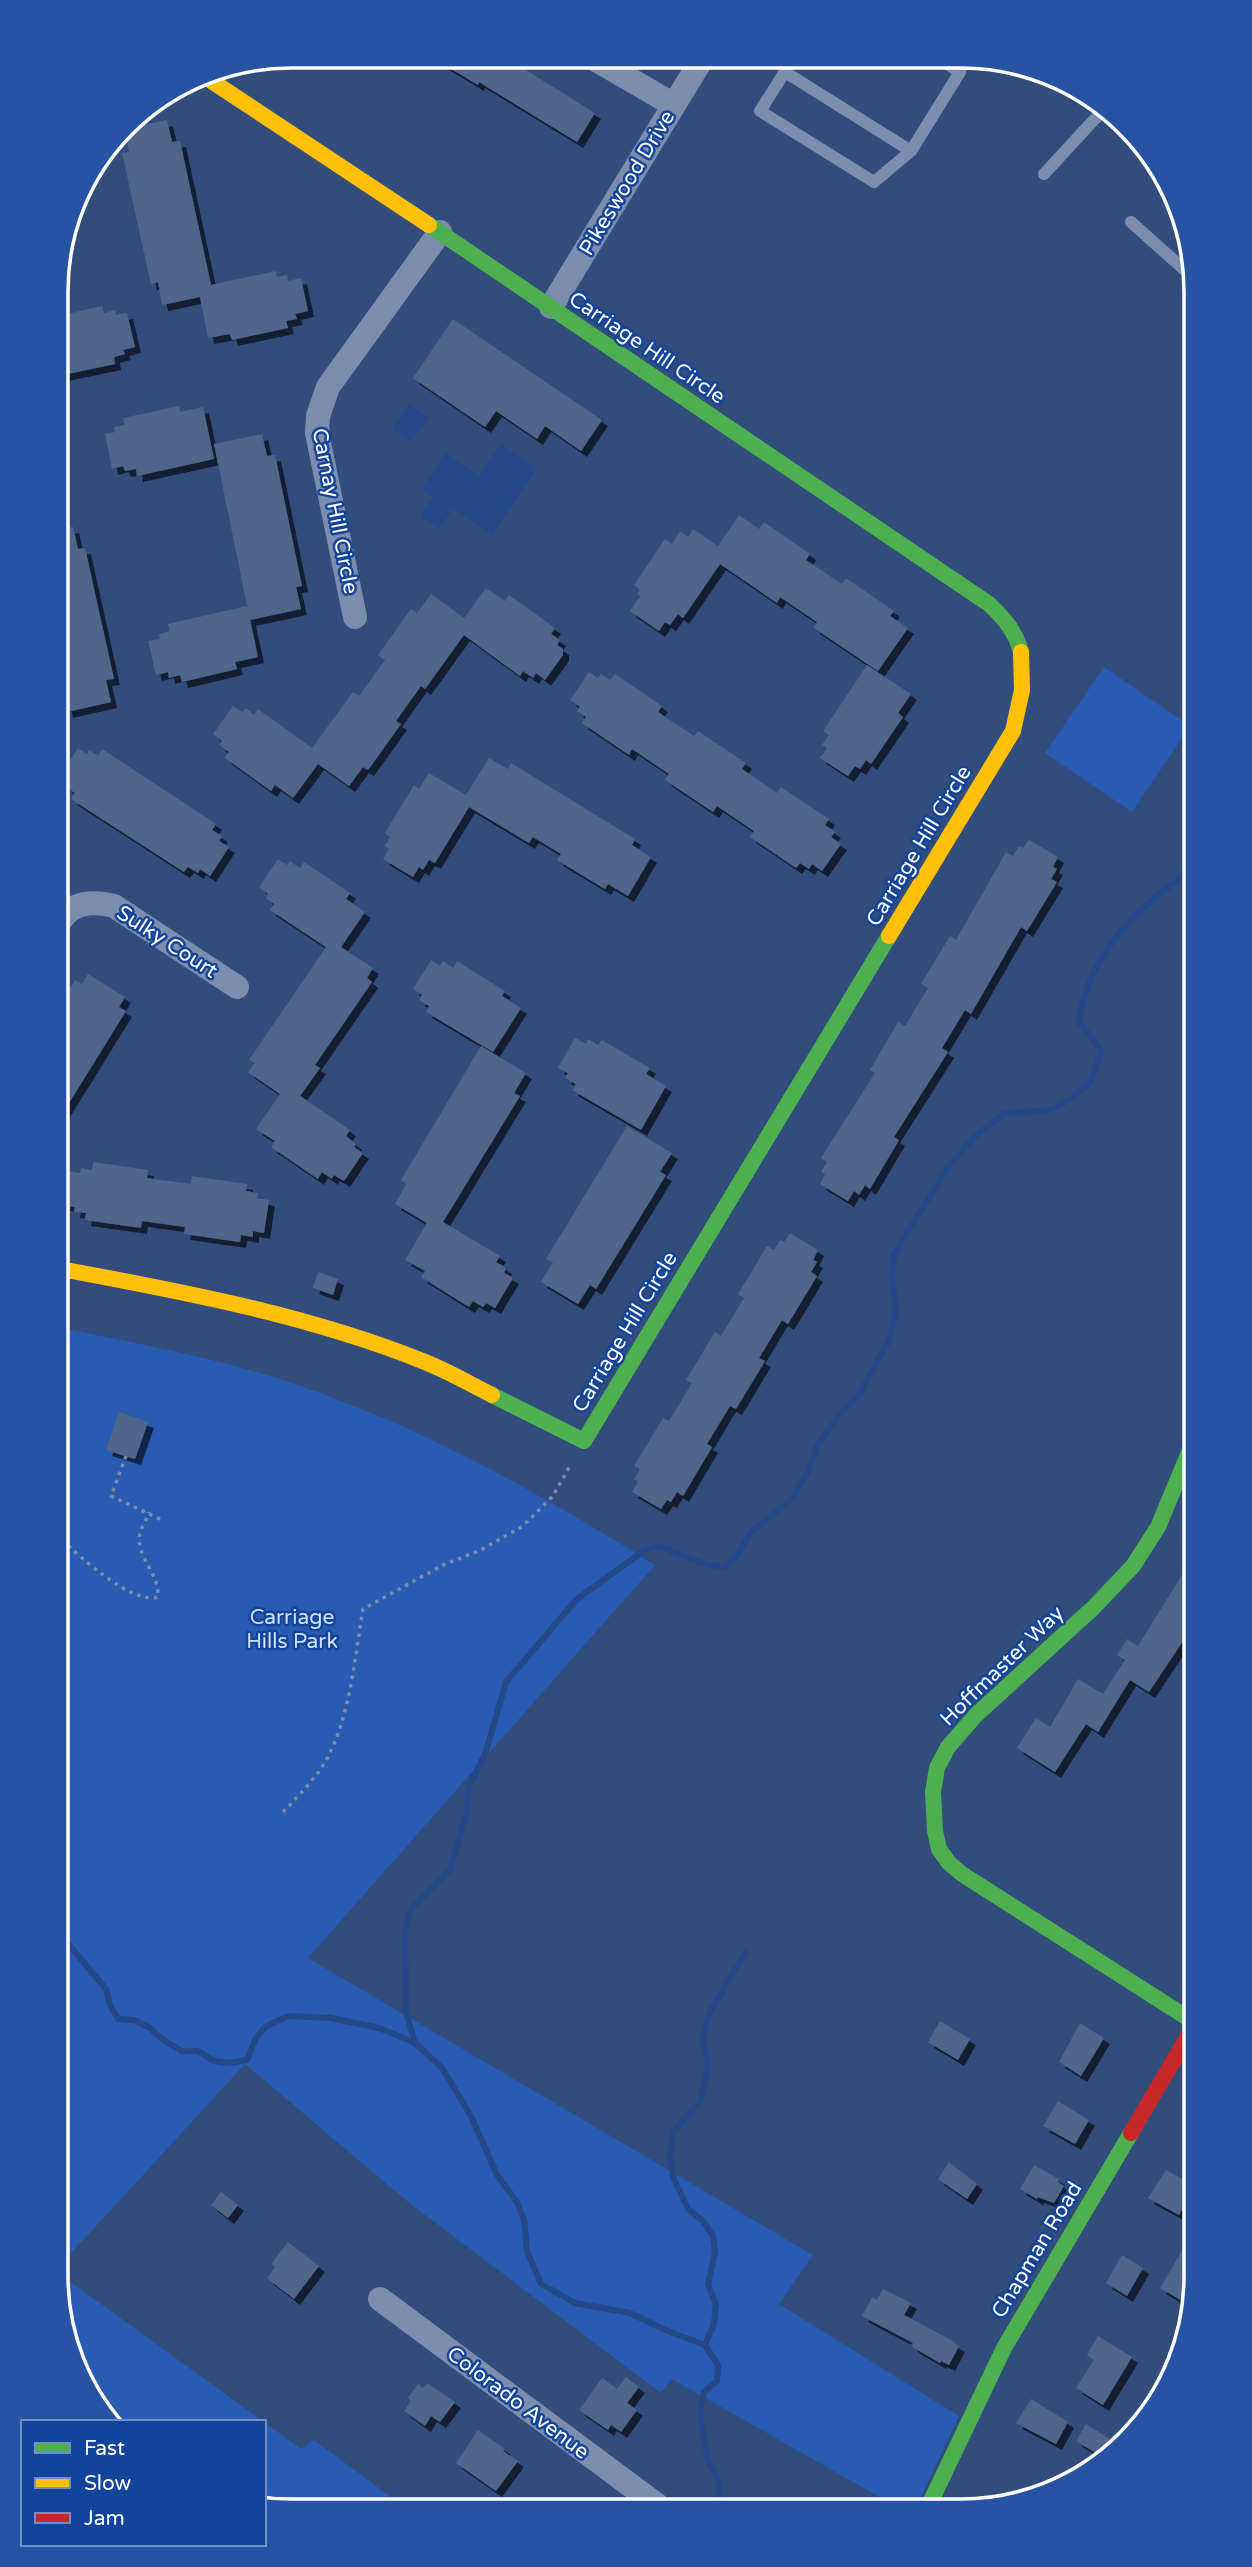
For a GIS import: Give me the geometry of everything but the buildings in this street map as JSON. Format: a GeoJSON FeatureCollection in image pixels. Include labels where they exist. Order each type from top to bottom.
{"type":"FeatureCollection","features":[{"type":"Feature","properties":{"kind":"street","name":"Pikeswood Drive"},"geometry":{"type":"LineString","coordinates":[[551,307],[696,68]]}},
{"type":"Feature","properties":{"kind":"street"},"geometry":{"type":"LineString","coordinates":[[611,69],[674,105]]}},
{"type":"Feature","properties":{"kind":"street","name":"Carriage Hill Circle"},"geometry":{"type":"LineString","coordinates":[[69,1270],[197,1294],[309,1322],[426,1362],[584,1441],[1013,731],[1022,701],[1024,673],[1019,645],[1009,625],[989,604],[440,232],[214,82]]}},
{"type":"Feature","properties":{"kind":"street","name":"Carnay Hill Circle"},"geometry":{"type":"LineString","coordinates":[[355,617],[317,433],[318,416],[328,387],[440,232]]}},
{"type":"Feature","properties":{"kind":"street","name":"Sulky Court"},"geometry":{"type":"LineString","coordinates":[[69,910],[80,904],[95,902],[114,906],[237,986]]}},
{"type":"Feature","properties":{"kind":"street","name":"Hoffmaster Way"},"geometry":{"type":"LineString","coordinates":[[1183,1466],[1158,1527],[1133,1566],[1093,1608],[976,1715],[948,1747],[937,1768],[933,1814],[939,1849],[949,1863],[962,1874],[1183,2016]]}},
{"type":"Feature","properties":{"kind":"street","name":"Chapman Road"},"geometry":{"type":"LineString","coordinates":[[932,2499],[1004,2348],[1183,2044]]}},
{"type":"Feature","properties":{"kind":"street","name":"Colorado Avenue"},"geometry":{"type":"LineString","coordinates":[[380,2299],[649,2499]]}},
{"type":"Feature","properties":{"kind":"lane"},"geometry":{"type":"LineString","coordinates":[[787,68],[760,111],[874,182],[911,151],[960,72],[954,68]]}},
{"type":"Feature","properties":{"kind":"lane"},"geometry":{"type":"LineString","coordinates":[[785,72],[911,151]]}},
{"type":"Feature","properties":{"kind":"lane"},"geometry":{"type":"LineString","coordinates":[[1044,174],[1098,116]]}},
{"type":"Feature","properties":{"kind":"lane"},"geometry":{"type":"LineString","coordinates":[[1131,222],[1182,267]]}},
{"type":"Feature","properties":{"kind":"path"},"geometry":{"type":"LineString","coordinates":[[282,1812],[317,1776],[331,1752],[346,1704],[363,1609],[445,1564],[479,1551],[523,1526],[553,1496],[584,1441]]}},
{"type":"Feature","properties":{"kind":"path"},"geometry":{"type":"LineString","coordinates":[[126,1456],[111,1496],[162,1520]]}},
{"type":"Feature","properties":{"kind":"path"},"geometry":{"type":"LineString","coordinates":[[68,1545],[87,1563],[139,1596],[152,1600],[158,1597],[159,1589],[140,1549],[140,1533],[149,1512]]}},
{"type":"Feature","properties":{"kind":"green space"},"geometry":{"type":"Polygon","coordinates":[[[1104,667],[1184,722],[1184,735],[1132,812],[1045,753],[1104,667]]]}},
{"type":"Feature","properties":{"kind":"green space","name":"Carriage Hills Park"},"geometry":{"type":"Polygon","coordinates":[[[68,1330],[253,1371],[359,1408],[461,1454],[559,1507],[655,1565],[308,1958],[813,2255],[779,2304],[959,2416],[920,2499],[883,2499],[672,2379],[661,2393],[408,2202],[245,2064],[68,2257],[68,1330]]]}},
{"type":"Feature","properties":{"kind":"green space"},"geometry":{"type":"Polygon","coordinates":[[[68,2280],[261,2420],[122,2420],[98,2387],[85,2361],[70,2305],[68,2280]]]}},
{"type":"Feature","properties":{"kind":"green space"},"geometry":{"type":"Polygon","coordinates":[[[266,2423],[301,2449],[314,2440],[394,2499],[266,2496],[266,2423]]]}},
{"type":"Feature","properties":{"kind":"shaded area"},"geometry":{"type":"Polygon","coordinates":[[[409,404],[429,418],[411,442],[392,428],[409,404]]]}},
{"type":"Feature","properties":{"kind":"shaded area"},"geometry":{"type":"Polygon","coordinates":[[[501,444],[537,468],[492,535],[453,509],[439,528],[420,516],[433,497],[422,488],[445,453],[480,476],[501,444]]]}},
{"type":"Feature","properties":{"kind":"waterway"},"geometry":{"type":"LineString","coordinates":[[415,2043],[406,2012],[405,1932],[410,1910],[450,1870],[467,1811],[469,1787],[486,1751],[506,1682],[577,1599],[645,1550],[658,1546],[708,1565],[725,1567],[737,1555],[751,1532],[791,1500],[808,1472],[817,1446],[840,1414],[859,1395],[889,1340],[896,1313],[892,1277],[894,1254],[950,1164],[979,1133],[1003,1114],[1050,1110],[1071,1099],[1091,1081],[1102,1051],[1079,1022],[1092,976],[1118,935],[1134,917],[1184,876]]}},
{"type":"Feature","properties":{"kind":"waterway"},"geometry":{"type":"LineString","coordinates":[[68,1944],[106,1989],[110,2005],[118,2019],[134,2020],[182,2051],[198,2051],[214,2061],[230,2063],[247,2060],[255,2040],[265,2027],[288,2016],[331,2018],[379,2028],[415,2043],[442,2068],[471,2116],[497,2175],[517,2202],[524,2220],[527,2251],[541,2284],[575,2303],[630,2313],[705,2345],[718,2365],[717,2381],[704,2392],[700,2413],[708,2460],[719,2483],[719,2499]]}},
{"type":"Feature","properties":{"kind":"waterway"},"geometry":{"type":"LineString","coordinates":[[705,2345],[714,2324],[716,2304],[708,2285],[715,2252],[713,2236],[703,2221],[688,2209],[673,2177],[670,2156],[673,2132],[701,2100],[708,2063],[702,2040],[709,2014],[745,1953]]}},
{"type":"Feature","properties":{"kind":"traffic: fast"},"geometry":{"type":"LineString","coordinates":[[429,225],[989,604],[1009,626],[1021,652]]}},
{"type":"Feature","properties":{"kind":"traffic: fast"},"geometry":{"type":"LineString","coordinates":[[492,1395],[584,1441],[889,936]]}},
{"type":"Feature","properties":{"kind":"traffic: fast"},"geometry":{"type":"LineString","coordinates":[[1183,1466],[1158,1527],[1133,1566],[1093,1608],[976,1715],[948,1747],[937,1768],[933,1792],[939,1849],[949,1863],[962,1874],[1183,2015]]}},
{"type":"Feature","properties":{"kind":"traffic: fast"},"geometry":{"type":"LineString","coordinates":[[932,2499],[1004,2348],[1131,2133]]}},
{"type":"Feature","properties":{"kind":"traffic: slow"},"geometry":{"type":"LineString","coordinates":[[214,82],[429,225]]}},
{"type":"Feature","properties":{"kind":"traffic: slow"},"geometry":{"type":"LineString","coordinates":[[889,936],[1013,731],[1022,690],[1021,652]]}},
{"type":"Feature","properties":{"kind":"traffic: slow"},"geometry":{"type":"LineString","coordinates":[[69,1270],[245,1306],[336,1331],[425,1362],[492,1395]]}},
{"type":"Feature","properties":{"kind":"traffic: jam"},"geometry":{"type":"LineString","coordinates":[[1131,2133],[1183,2044]]}}]}
